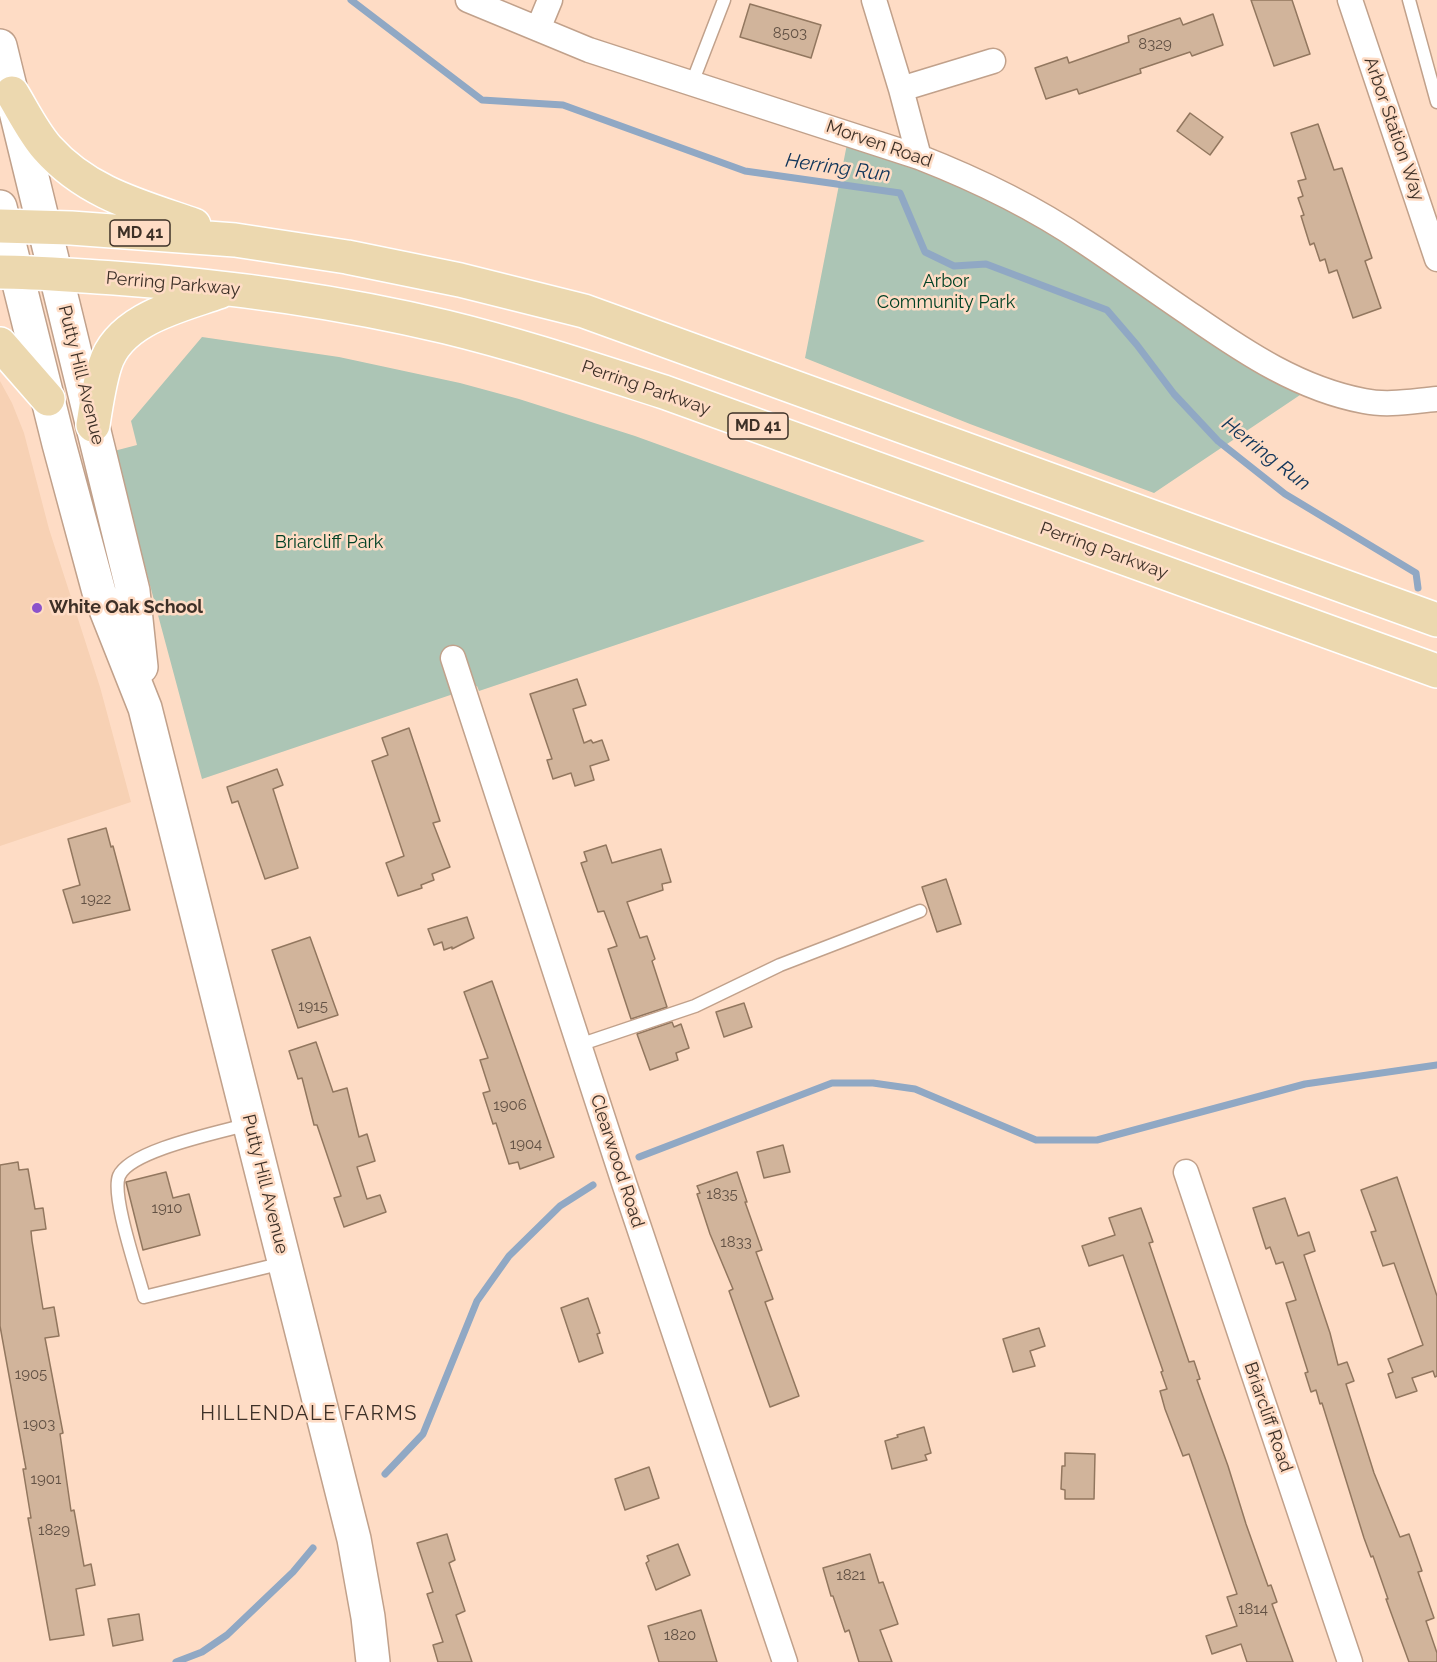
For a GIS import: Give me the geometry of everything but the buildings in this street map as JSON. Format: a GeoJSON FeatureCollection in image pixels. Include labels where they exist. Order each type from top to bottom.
{"type":"FeatureCollection","features":[{"type":"Feature","properties":{"kind":"main road"},"geometry":{"type":"LineString","coordinates":[[12,93],[45,146],[90,186],[122,201],[235,240]]}},
{"type":"Feature","properties":{"kind":"main road","name":"MD 41"},"geometry":{"type":"LineString","coordinates":[[2,220],[45,228],[235,240],[348,257],[460,280],[584,311],[1437,620]]}},
{"type":"Feature","properties":{"kind":"main road","name":"Perring Parkway"},"geometry":{"type":"LineString","coordinates":[[8,272],[228,289],[339,304],[447,327],[568,361],[664,392],[1437,671]]}},
{"type":"Feature","properties":{"kind":"main road"},"geometry":{"type":"LineString","coordinates":[[93,425],[105,364],[116,344],[132,329],[161,313],[228,289]]}},
{"type":"Feature","properties":{"kind":"main road"},"geometry":{"type":"LineString","coordinates":[[0,344],[48,399]]}},
{"type":"Feature","properties":{"kind":"street","name":"Morven Road"},"geometry":{"type":"LineString","coordinates":[[468,0],[589,50],[919,157],[969,176],[1004,192],[1083,240],[1256,359],[1314,386],[1367,402],[1396,403],[1437,399]]}},
{"type":"Feature","properties":{"kind":"street"},"geometry":{"type":"LineString","coordinates":[[538,29],[550,0]]}},
{"type":"Feature","properties":{"kind":"street"},"geometry":{"type":"LineString","coordinates":[[874,0],[919,157]]}},
{"type":"Feature","properties":{"kind":"street","name":"Arbor Station Way"},"geometry":{"type":"LineString","coordinates":[[1350,0],[1437,259]]}},
{"type":"Feature","properties":{"kind":"street","name":"Putty Hill Avenue"},"geometry":{"type":"LineString","coordinates":[[0,46],[133,591],[145,708]]}},
{"type":"Feature","properties":{"kind":"street"},"geometry":{"type":"LineString","coordinates":[[901,89],[993,61]]}},
{"type":"Feature","properties":{"kind":"street","name":"Putty Hill Avenue"},"geometry":{"type":"LineString","coordinates":[[2,220],[8,272],[48,399],[99,592],[145,708],[354,1539],[368,1617],[373,1662]]}},
{"type":"Feature","properties":{"kind":"street","name":"Clearwood Road"},"geometry":{"type":"LineString","coordinates":[[453,658],[579,1045],[785,1662]]}},
{"type":"Feature","properties":{"kind":"street","name":"Briarcliff Road"},"geometry":{"type":"LineString","coordinates":[[1186,1172],[1350,1662]]}},
{"type":"Feature","properties":{"kind":"lane"},"geometry":{"type":"LineString","coordinates":[[692,83],[724,0]]}},
{"type":"Feature","properties":{"kind":"lane"},"geometry":{"type":"LineString","coordinates":[[1409,0],[1437,102]]}},
{"type":"Feature","properties":{"kind":"lane"},"geometry":{"type":"LineString","coordinates":[[579,1045],[695,1006],[780,965],[920,911]]}},
{"type":"Feature","properties":{"kind":"lane"},"geometry":{"type":"LineString","coordinates":[[249,1124],[146,1154],[126,1165],[119,1177],[120,1206],[144,1297],[285,1262]]}},
{"type":"Feature","properties":{"kind":"shaded area","name":"White Oak School"},"geometry":{"type":"Polygon","coordinates":[[[0,381],[24,433],[49,529],[100,687],[131,802],[0,846],[0,381]]]}},
{"type":"Feature","properties":{"kind":"green space","name":"Arbor Community Park"},"geometry":{"type":"Polygon","coordinates":[[[847,144],[992,187],[1303,393],[1154,493],[970,424],[805,358],[847,144]]]}},
{"type":"Feature","properties":{"kind":"green space","name":"Briarcliff Park"},"geometry":{"type":"Polygon","coordinates":[[[202,337],[339,357],[460,383],[519,399],[635,436],[925,541],[479,691],[477,686],[202,779],[114,451],[137,445],[131,421],[202,337]]]}},
{"type":"Feature","properties":{"kind":"waterway","name":"Herring Run"},"geometry":{"type":"LineString","coordinates":[[351,0],[482,100],[563,105],[745,171],[900,193],[925,252],[954,266],[986,264],[1107,310],[1174,394],[1218,441],[1285,494],[1416,573],[1418,588]]}},
{"type":"Feature","properties":{"kind":"waterway"},"geometry":{"type":"LineString","coordinates":[[639,1157],[832,1083],[873,1083],[915,1089],[1036,1140],[1097,1140],[1305,1084],[1437,1065]]}},
{"type":"Feature","properties":{"kind":"waterway"},"geometry":{"type":"LineString","coordinates":[[385,1474],[423,1434],[477,1301],[509,1256],[560,1206],[593,1185]]}},
{"type":"Feature","properties":{"kind":"waterway"},"geometry":{"type":"LineString","coordinates":[[176,1662],[202,1652],[227,1635],[293,1572],[313,1548]]}},
{"type":"Feature","properties":{"kind":"place","name":"White Oak School"},"geometry":{"type":"Point","coordinates":[37,608]}},
{"type":"Feature","properties":{"kind":"district","name":"HILLENDALE FARMS"},"geometry":{"type":"Point","coordinates":[309,1414]}}]}
